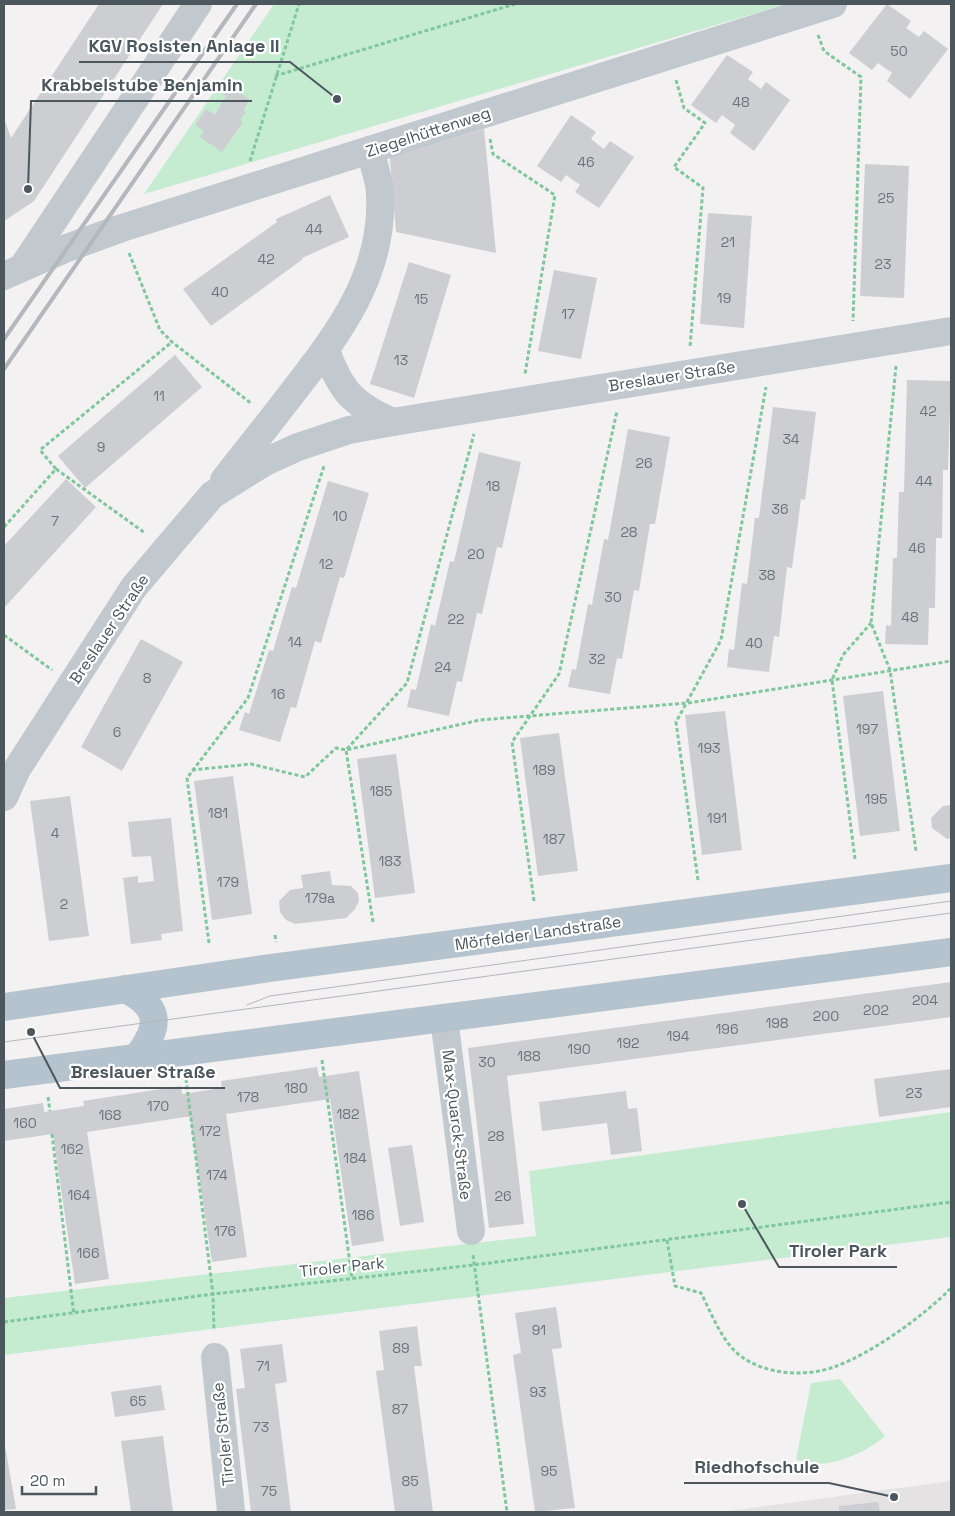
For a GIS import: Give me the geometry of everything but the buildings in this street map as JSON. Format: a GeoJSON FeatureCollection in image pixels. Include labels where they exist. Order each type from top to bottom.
{"type":"FeatureCollection","features":[{"type":"Feature","properties":{"kind":"main road","name":"Mörfelder Landstraße"},"geometry":{"type":"LineString","coordinates":[[4,1007],[951,878]]}},
{"type":"Feature","properties":{"kind":"main road"},"geometry":{"type":"LineString","coordinates":[[4,1074],[951,952]]}},
{"type":"Feature","properties":{"kind":"main road"},"geometry":{"type":"LineString","coordinates":[[126,989],[142,997],[153,1010],[155,1021],[151,1039],[137,1057]]}},
{"type":"Feature","properties":{"kind":"street","name":"Ziegelhüttenweg"},"geometry":{"type":"LineString","coordinates":[[14,270],[198,4]]}},
{"type":"Feature","properties":{"kind":"street","name":"Ziegelhüttenweg"},"geometry":{"type":"LineString","coordinates":[[14,270],[96,237],[821,7]]}},
{"type":"Feature","properties":{"kind":"street","name":"Breslauer Straße"},"geometry":{"type":"LineString","coordinates":[[4,797],[17,769],[134,587],[212,495],[346,322],[358,297],[374,251],[380,219],[380,192],[370,150]]}},
{"type":"Feature","properties":{"kind":"street","name":"Breslauer Straße"},"geometry":{"type":"LineString","coordinates":[[212,495],[265,462],[298,447],[393,422],[951,331]]}},
{"type":"Feature","properties":{"kind":"street"},"geometry":{"type":"LineString","coordinates":[[326,350],[335,376],[350,395],[368,411],[393,422]]}},
{"type":"Feature","properties":{"kind":"street","name":"Max-Quarck-Straße"},"geometry":{"type":"LineString","coordinates":[[444,1018],[470,1231]]}},
{"type":"Feature","properties":{"kind":"street","name":"Tiroler Straße"},"geometry":{"type":"LineString","coordinates":[[215,1357],[231,1512]]}},
{"type":"Feature","properties":{"kind":"path"},"geometry":{"type":"LineString","coordinates":[[242,190],[299,4]]}},
{"type":"Feature","properties":{"kind":"path"},"geometry":{"type":"LineString","coordinates":[[276,76],[515,4]]}},
{"type":"Feature","properties":{"kind":"path"},"geometry":{"type":"LineString","coordinates":[[821,7],[824,51],[861,77],[853,347]]}},
{"type":"Feature","properties":{"kind":"path"},"geometry":{"type":"LineString","coordinates":[[669,55],[684,108],[705,123],[674,167],[703,188],[688,374]]}},
{"type":"Feature","properties":{"kind":"path"},"geometry":{"type":"LineString","coordinates":[[485,113],[493,154],[555,195],[521,401]]}},
{"type":"Feature","properties":{"kind":"path"},"geometry":{"type":"LineString","coordinates":[[131,260],[160,330],[172,342],[272,419]]}},
{"type":"Feature","properties":{"kind":"path"},"geometry":{"type":"LineString","coordinates":[[899,340],[871,623],[890,670],[916,851]]}},
{"type":"Feature","properties":{"kind":"path"},"geometry":{"type":"LineString","coordinates":[[167,549],[56,469],[40,450],[172,342]]}},
{"type":"Feature","properties":{"kind":"path"},"geometry":{"type":"LineString","coordinates":[[698,880],[676,722],[721,640],[770,360]]}},
{"type":"Feature","properties":{"kind":"path"},"geometry":{"type":"LineString","coordinates":[[534,901],[512,742],[559,674],[623,384]]}},
{"type":"Feature","properties":{"kind":"path"},"geometry":{"type":"LineString","coordinates":[[346,750],[407,683],[481,408]]}},
{"type":"Feature","properties":{"kind":"path"},"geometry":{"type":"LineString","coordinates":[[209,943],[187,778],[248,698],[334,436]]}},
{"type":"Feature","properties":{"kind":"path"},"geometry":{"type":"LineString","coordinates":[[4,527],[56,469]]}},
{"type":"Feature","properties":{"kind":"path"},"geometry":{"type":"LineString","coordinates":[[856,860],[832,680],[843,655],[871,623]]}},
{"type":"Feature","properties":{"kind":"path"},"geometry":{"type":"LineString","coordinates":[[4,635],[72,684]]}},
{"type":"Feature","properties":{"kind":"path"},"geometry":{"type":"LineString","coordinates":[[192,770],[251,764],[305,777],[336,748],[346,750],[480,720],[688,703],[951,661]]}},
{"type":"Feature","properties":{"kind":"path"},"geometry":{"type":"LineString","coordinates":[[346,750],[373,922]]}},
{"type":"Feature","properties":{"kind":"path"},"geometry":{"type":"LineString","coordinates":[[320,1052],[352,1278]]}},
{"type":"Feature","properties":{"kind":"path"},"geometry":{"type":"LineString","coordinates":[[186,1079],[213,1294],[215,1357]]}},
{"type":"Feature","properties":{"kind":"path"},"geometry":{"type":"LineString","coordinates":[[48,1097],[50,1111]]}},
{"type":"Feature","properties":{"kind":"path"},"geometry":{"type":"LineString","coordinates":[[52,1134],[74,1315]]}},
{"type":"Feature","properties":{"kind":"path","name":"Tiroler Park"},"geometry":{"type":"LineString","coordinates":[[4,1322],[74,1315],[213,1294],[474,1265],[951,1202]]}},
{"type":"Feature","properties":{"kind":"path"},"geometry":{"type":"LineString","coordinates":[[667,1240],[675,1286],[701,1293],[726,1341],[742,1357],[774,1371],[799,1372],[835,1367],[882,1342],[941,1299],[951,1288]]}},
{"type":"Feature","properties":{"kind":"path"},"geometry":{"type":"LineString","coordinates":[[474,1265],[508,1512]]}},
{"type":"Feature","properties":{"kind":"shaded area"},"geometry":{"type":"Polygon","coordinates":[[[951,1481],[951,1512],[721,1512],[951,1481]]]}},
{"type":"Feature","properties":{"kind":"green space"},"geometry":{"type":"Polygon","coordinates":[[[274,4],[787,4],[144,194],[274,4]]]}},
{"type":"Feature","properties":{"kind":"green space"},"geometry":{"type":"Polygon","coordinates":[[[951,1112],[951,1237],[4,1355],[4,1298],[536,1236],[529,1171],[951,1112]]]}},
{"type":"Feature","properties":{"kind":"green space"},"geometry":{"type":"Polygon","coordinates":[[[840,1379],[885,1436],[858,1453],[836,1462],[821,1464],[796,1460],[811,1383],[840,1379]]]}},
{"type":"Feature","properties":{"kind":"tram line"},"geometry":{"type":"LineString","coordinates":[[247,1005],[270,996],[951,901]]}},
{"type":"Feature","properties":{"kind":"tram line"},"geometry":{"type":"LineString","coordinates":[[4,1042],[951,913]]}},
{"type":"Feature","properties":{"kind":"railway"},"geometry":{"type":"LineString","coordinates":[[4,339],[237,4]]}},
{"type":"Feature","properties":{"kind":"railway"},"geometry":{"type":"LineString","coordinates":[[4,369],[256,4]]}},
{"type":"Feature","properties":{"kind":"place","name":"KGV Rosisten Anlage II"},"geometry":{"type":"Point","coordinates":[337,99]}},
{"type":"Feature","properties":{"kind":"place","name":"Krabbelstube Benjamin"},"geometry":{"type":"Point","coordinates":[28,189]}},
{"type":"Feature","properties":{"kind":"place","name":"Breslauer Straße"},"geometry":{"type":"Point","coordinates":[31,1032]}},
{"type":"Feature","properties":{"kind":"place","name":"Tiroler Park"},"geometry":{"type":"Point","coordinates":[742,1204]}},
{"type":"Feature","properties":{"kind":"place","name":"Riedhofschule"},"geometry":{"type":"Point","coordinates":[894,1497]}}]}
